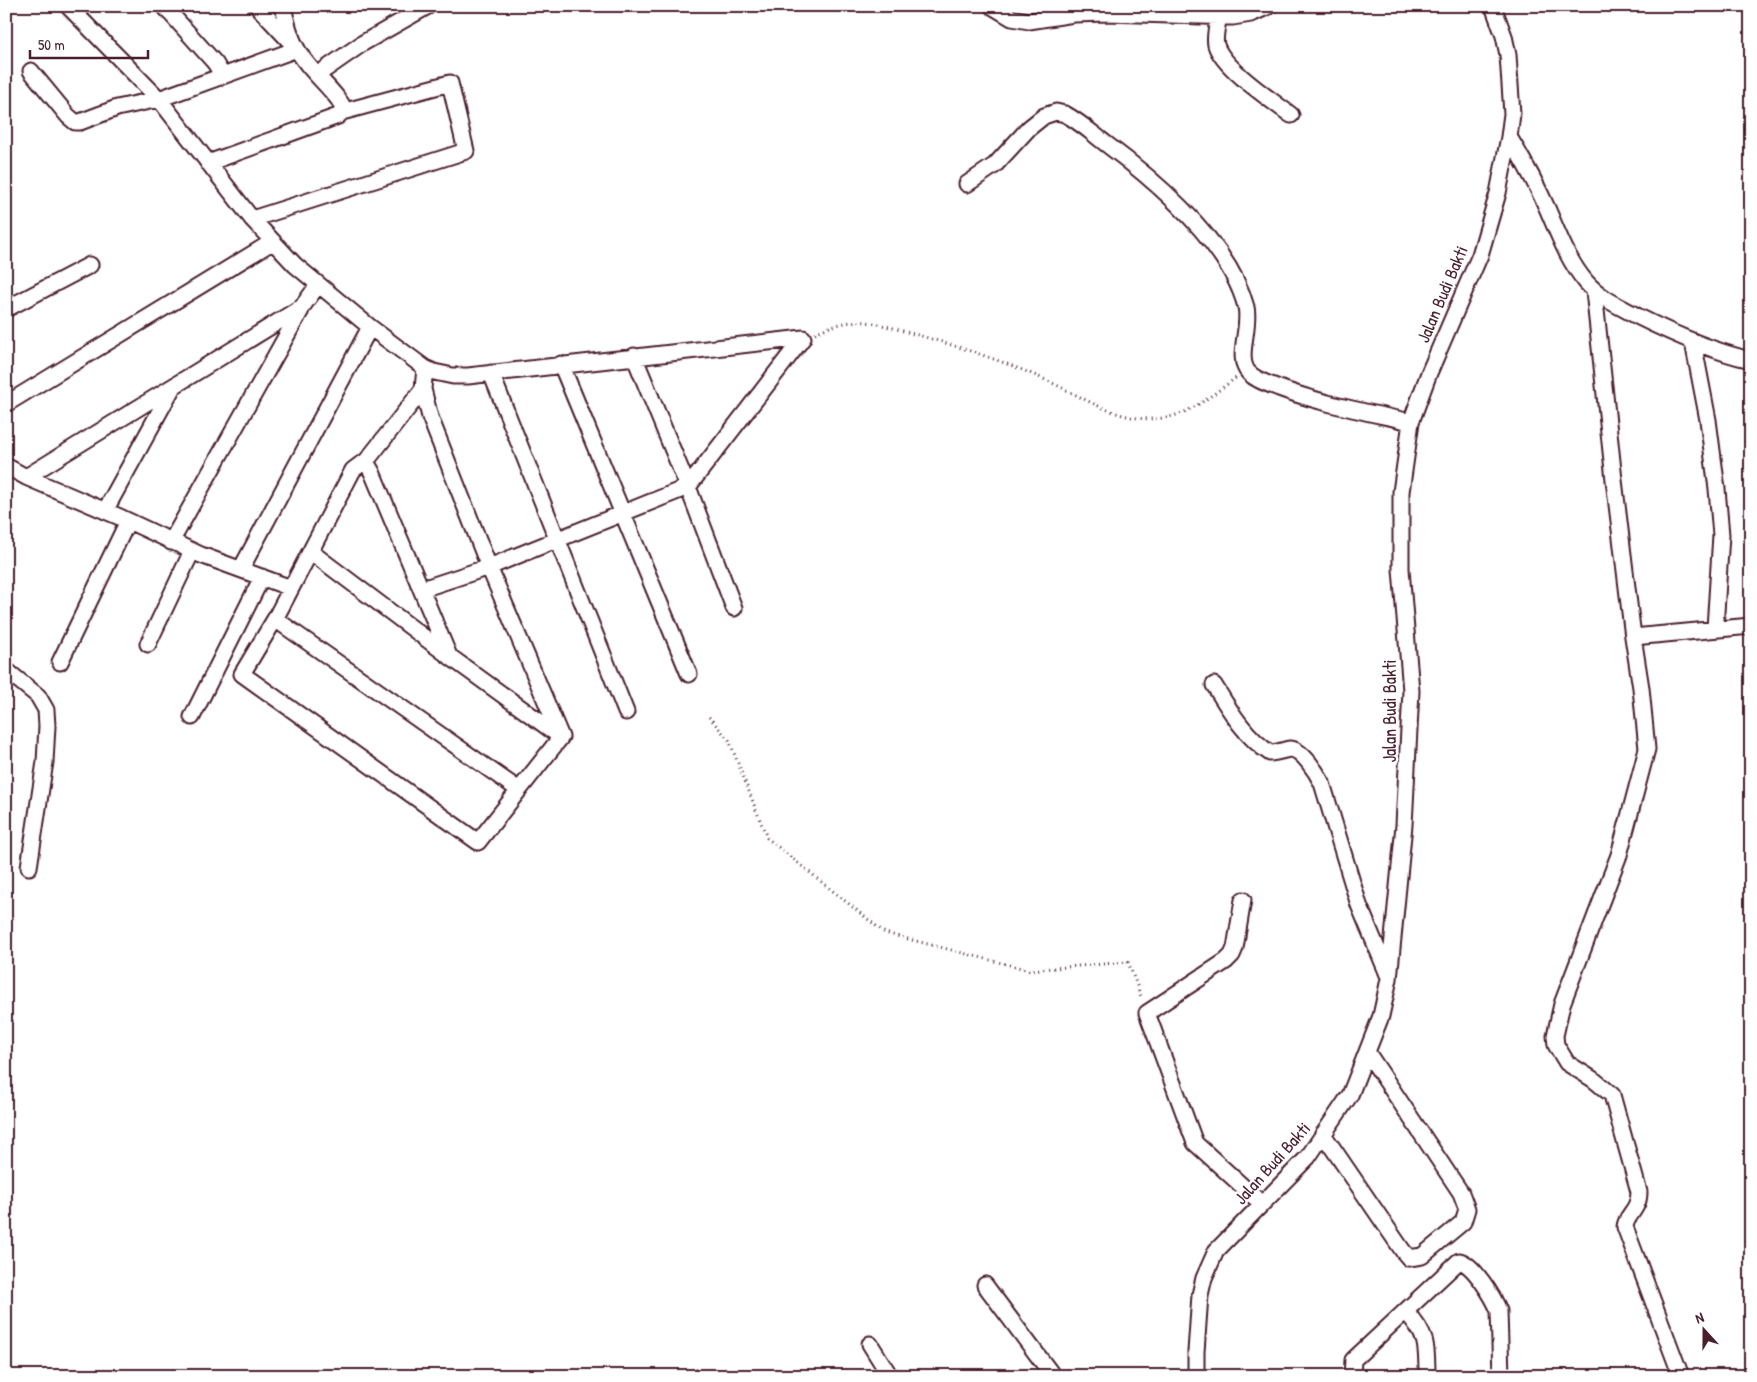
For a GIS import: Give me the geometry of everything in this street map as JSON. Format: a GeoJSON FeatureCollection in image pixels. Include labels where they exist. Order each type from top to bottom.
{"type":"FeatureCollection","features":[{"type":"Feature","properties":{"kind":"street"},"geometry":{"type":"LineString","coordinates":[[68,6],[159,99],[272,242],[318,285],[425,368],[453,376],[491,374],[561,364],[803,338]]}},
{"type":"Feature","properties":{"kind":"street"},"geometry":{"type":"LineString","coordinates":[[164,6],[215,63],[223,76]]}},
{"type":"Feature","properties":{"kind":"street"},"geometry":{"type":"LineString","coordinates":[[257,6],[297,49],[341,103],[342,112]]}},
{"type":"Feature","properties":{"kind":"street"},"geometry":{"type":"LineString","coordinates":[[283,6],[297,49]]}},
{"type":"Feature","properties":{"kind":"street"},"geometry":{"type":"LineString","coordinates":[[317,75],[363,43],[428,6]]}},
{"type":"Feature","properties":{"kind":"street"},"geometry":{"type":"LineString","coordinates":[[992,6],[1004,14],[1020,20],[1034,20],[1074,14],[1106,13],[1219,17],[1251,14],[1270,6]]}},
{"type":"Feature","properties":{"kind":"street","name":"Jalan Budi Bakti"},"geometry":{"type":"LineString","coordinates":[[1196,1376],[1200,1295],[1204,1278],[1216,1251],[1308,1157],[1350,1095],[1381,1016],[1389,978],[1404,825],[1411,691],[1401,569],[1401,492],[1411,422],[1426,381],[1480,255],[1498,192],[1510,137],[1512,114],[1508,55],[1504,36],[1493,6]]}},
{"type":"Feature","properties":{"kind":"street"},"geometry":{"type":"LineString","coordinates":[[1219,17],[1216,42],[1220,54],[1246,80],[1291,115]]}},
{"type":"Feature","properties":{"kind":"street"},"geometry":{"type":"LineString","coordinates":[[32,71],[56,103],[72,120],[83,122],[117,108],[159,99],[297,49]]}},
{"type":"Feature","properties":{"kind":"street"},"geometry":{"type":"LineString","coordinates":[[208,163],[338,116],[342,112],[450,83],[466,151],[252,219]]}},
{"type":"Feature","properties":{"kind":"street"},"geometry":{"type":"LineString","coordinates":[[967,184],[995,164],[1029,128],[1044,116],[1056,112],[1072,118],[1160,186],[1214,246],[1232,274],[1241,292],[1246,309],[1248,323],[1242,356],[1246,371],[1264,382],[1307,398],[1411,422]]}},
{"type":"Feature","properties":{"kind":"street"},"geometry":{"type":"LineString","coordinates":[[1510,137],[1573,262],[1594,291],[1622,308],[1693,342],[1735,357],[1751,360]]}},
{"type":"Feature","properties":{"kind":"street"},"geometry":{"type":"LineString","coordinates":[[6,404],[272,242]]}},
{"type":"Feature","properties":{"kind":"street"},"geometry":{"type":"LineString","coordinates":[[6,309],[90,265]]}},
{"type":"Feature","properties":{"kind":"street"},"geometry":{"type":"LineString","coordinates":[[171,542],[302,307],[318,285]]}},
{"type":"Feature","properties":{"kind":"street"},"geometry":{"type":"LineString","coordinates":[[1594,291],[1607,420],[1647,749],[1619,855],[1562,1004],[1555,1036],[1556,1045],[1567,1063],[1612,1094],[1639,1192],[1637,1205],[1625,1223],[1625,1228],[1681,1376]]}},
{"type":"Feature","properties":{"kind":"street"},"geometry":{"type":"LineString","coordinates":[[26,477],[302,307]]}},
{"type":"Feature","properties":{"kind":"street"},"geometry":{"type":"LineString","coordinates":[[241,569],[370,327]]}},
{"type":"Feature","properties":{"kind":"street"},"geometry":{"type":"LineString","coordinates":[[422,589],[489,567],[688,488],[803,338]]}},
{"type":"Feature","properties":{"kind":"street"},"geometry":{"type":"LineString","coordinates":[[1693,342],[1708,420],[1721,535],[1715,628]]}},
{"type":"Feature","properties":{"kind":"street"},"geometry":{"type":"LineString","coordinates":[[634,356],[688,488],[734,608]]}},
{"type":"Feature","properties":{"kind":"street"},"geometry":{"type":"LineString","coordinates":[[561,364],[689,674]]}},
{"type":"Feature","properties":{"kind":"street"},"geometry":{"type":"LineString","coordinates":[[425,368],[423,389],[430,417],[489,567],[561,737]]}},
{"type":"Feature","properties":{"kind":"street"},"geometry":{"type":"LineString","coordinates":[[491,374],[626,712]]}},
{"type":"Feature","properties":{"kind":"street"},"geometry":{"type":"LineString","coordinates":[[105,511],[174,386]]}},
{"type":"Feature","properties":{"kind":"street"},"geometry":{"type":"LineString","coordinates":[[423,389],[364,464],[354,470],[311,552],[242,674],[478,842],[561,737]]}},
{"type":"Feature","properties":{"kind":"street"},"geometry":{"type":"LineString","coordinates":[[364,464],[370,466],[449,656]]}},
{"type":"Feature","properties":{"kind":"street"},"geometry":{"type":"LineString","coordinates":[[6,466],[26,477],[192,551],[291,588]]}},
{"type":"Feature","properties":{"kind":"street"},"geometry":{"type":"LineString","coordinates":[[60,662],[128,521]]}},
{"type":"Feature","properties":{"kind":"street"},"geometry":{"type":"LineString","coordinates":[[148,644],[192,551]]}},
{"type":"Feature","properties":{"kind":"street"},"geometry":{"type":"LineString","coordinates":[[311,552],[449,656],[561,737]]}},
{"type":"Feature","properties":{"kind":"street"},"geometry":{"type":"LineString","coordinates":[[192,717],[262,577]]}},
{"type":"Feature","properties":{"kind":"street"},"geometry":{"type":"LineString","coordinates":[[274,619],[519,790]]}},
{"type":"Feature","properties":{"kind":"street"},"geometry":{"type":"LineString","coordinates":[[1633,637],[1751,626]]}},
{"type":"Feature","properties":{"kind":"street"},"geometry":{"type":"LineString","coordinates":[[6,670],[38,696],[46,710],[47,726],[44,762],[29,867]]}},
{"type":"Feature","properties":{"kind":"street"},"geometry":{"type":"LineString","coordinates":[[1214,685],[1234,716],[1258,744],[1270,752],[1298,751],[1316,772],[1322,783],[1359,905],[1389,978]]}},
{"type":"Feature","properties":{"kind":"street"},"geometry":{"type":"LineString","coordinates":[[1243,900],[1236,948],[1232,955],[1226,961],[1147,1012],[1195,1143],[1262,1204]]}},
{"type":"Feature","properties":{"kind":"street"},"geometry":{"type":"LineString","coordinates":[[1323,1134],[1402,1251],[1409,1258],[1422,1256],[1463,1222],[1466,1209],[1461,1193],[1367,1052]]}},
{"type":"Feature","properties":{"kind":"street"},"geometry":{"type":"LineString","coordinates":[[1352,1376],[1354,1360],[1459,1261],[1465,1262],[1496,1302],[1499,1311],[1501,1376]]}},
{"type":"Feature","properties":{"kind":"street"},"geometry":{"type":"LineString","coordinates":[[985,1285],[1053,1376]]}},
{"type":"Feature","properties":{"kind":"street"},"geometry":{"type":"LineString","coordinates":[[1406,1312],[1418,1324],[1425,1338],[1427,1376]]}},
{"type":"Feature","properties":{"kind":"street"},"geometry":{"type":"LineString","coordinates":[[870,1344],[890,1376]]}},
{"type":"Feature","properties":{"kind":"path"},"geometry":{"type":"LineString","coordinates":[[803,338],[827,327],[848,323],[865,322],[889,327],[957,346],[1001,361],[1050,382],[1115,414],[1148,420],[1166,418],[1198,405],[1246,371]]}},
{"type":"Feature","properties":{"kind":"path"},"geometry":{"type":"LineString","coordinates":[[708,717],[729,740],[767,838],[885,933],[1029,970],[1128,962],[1147,1012]]}}]}
